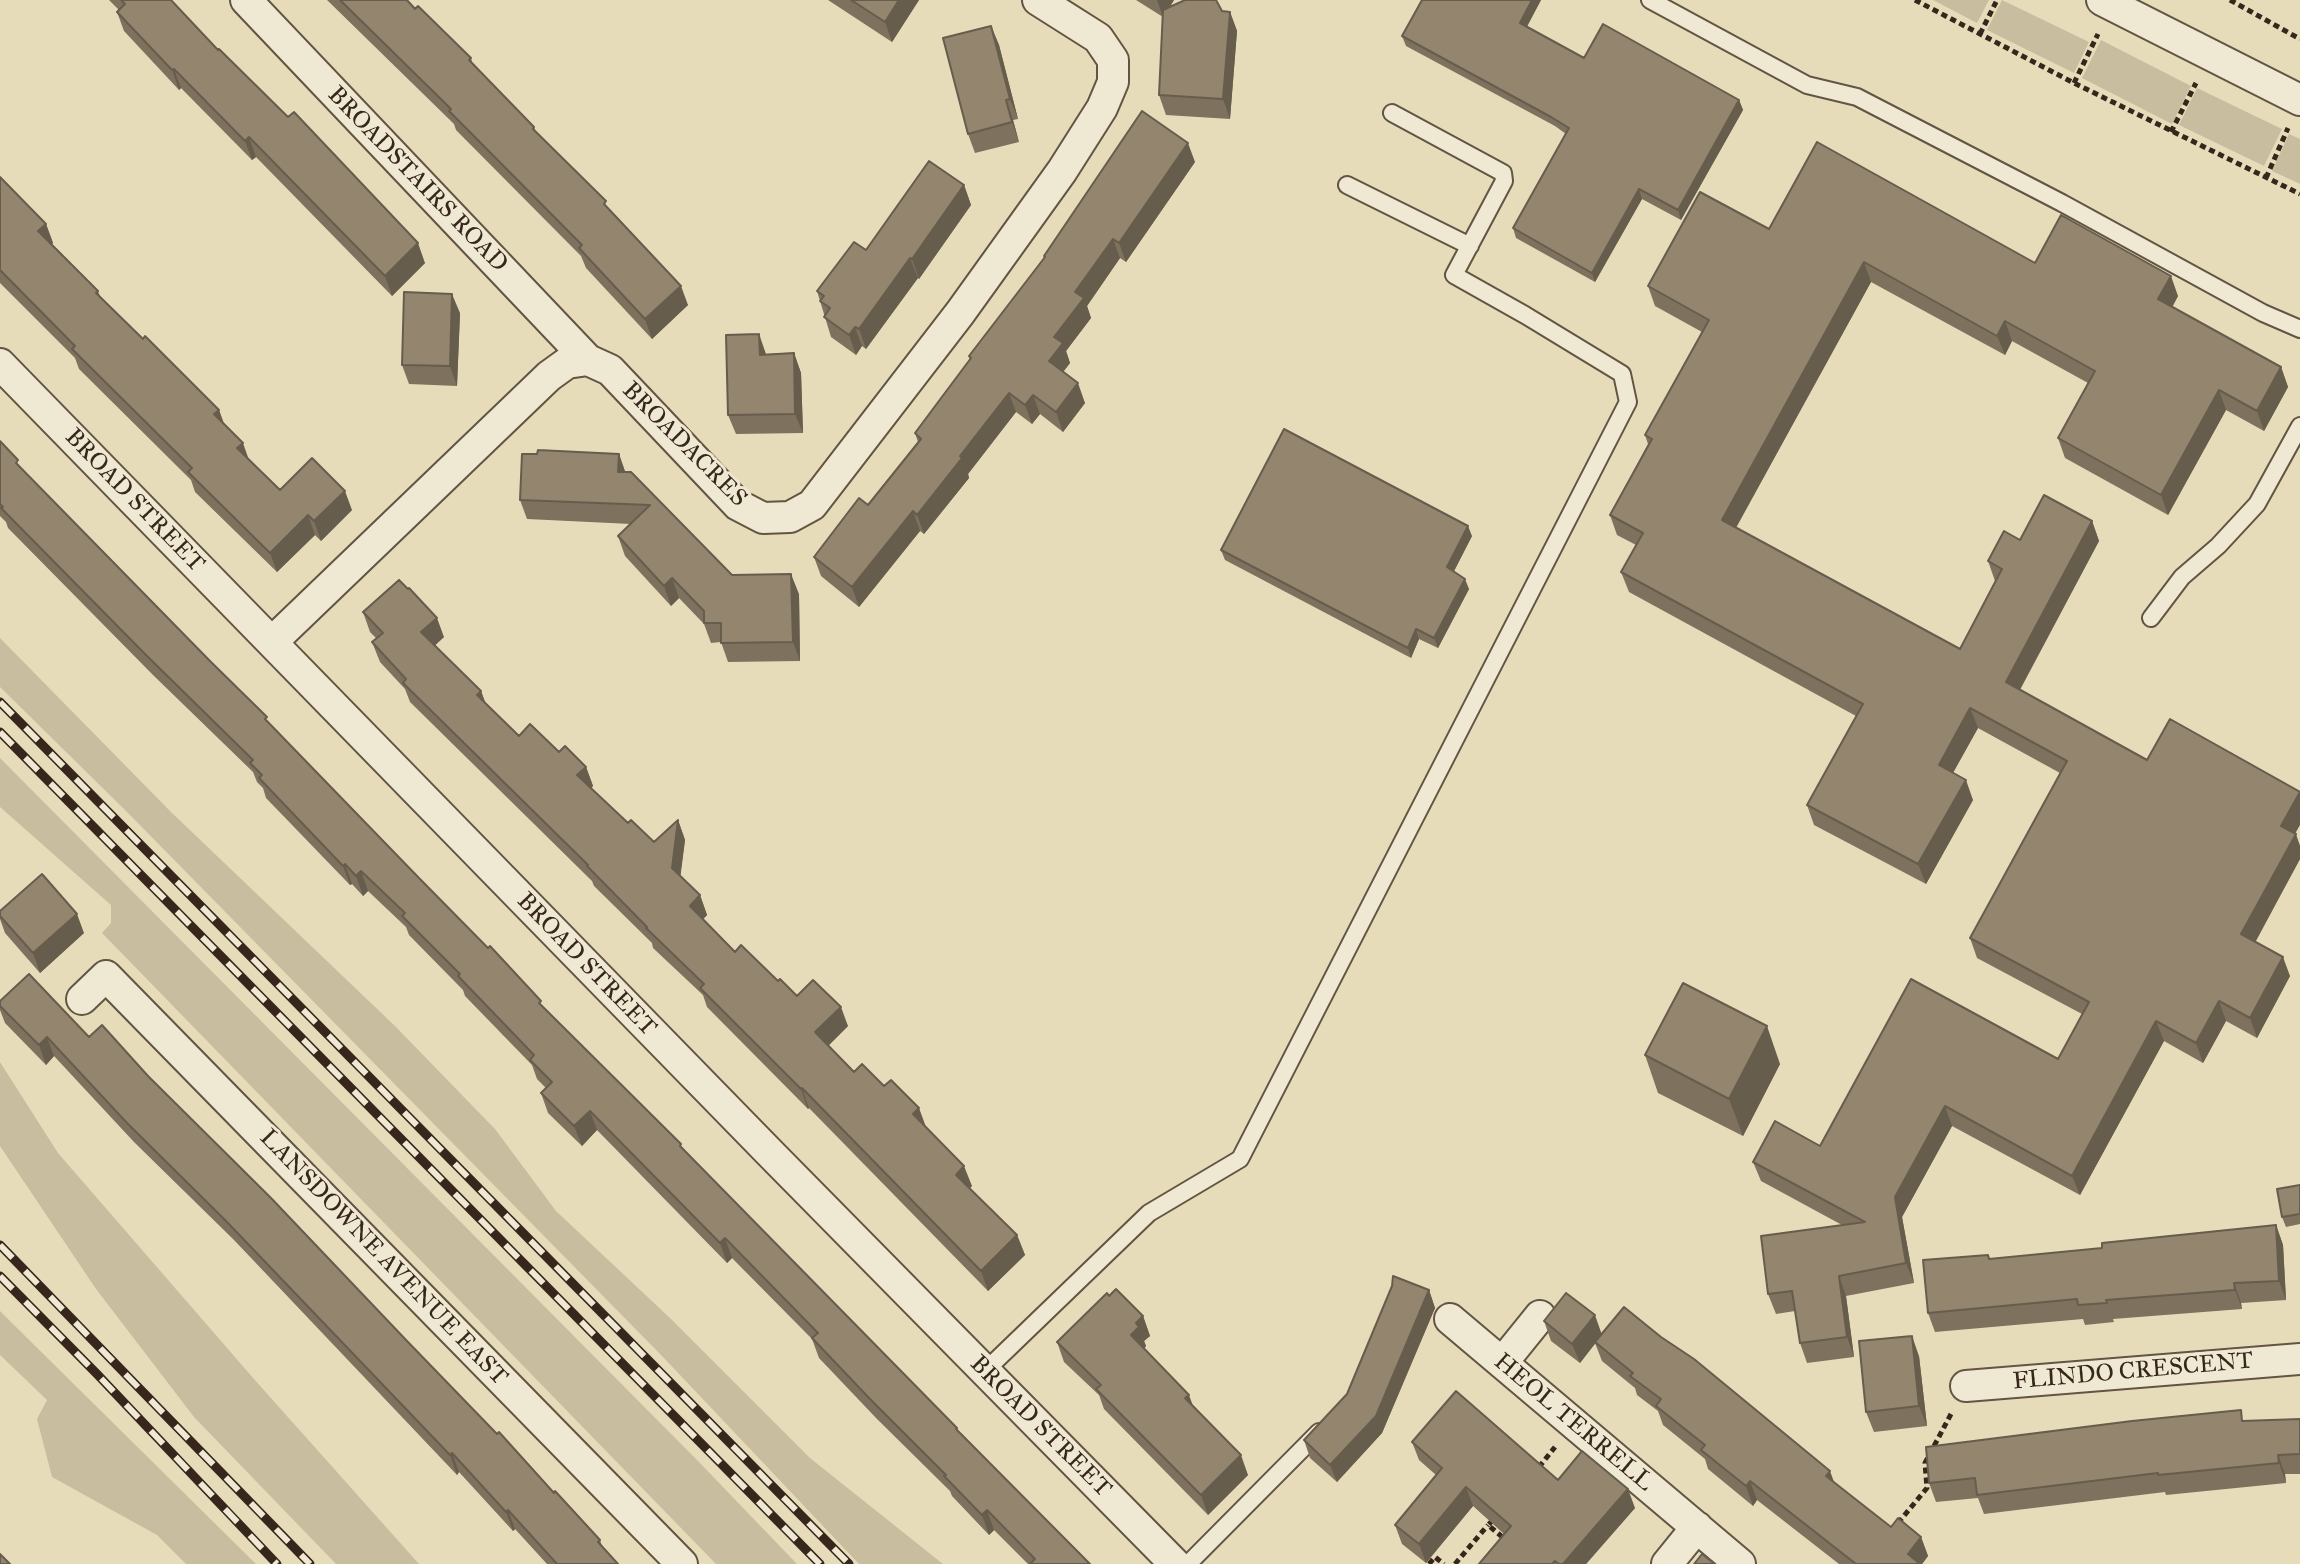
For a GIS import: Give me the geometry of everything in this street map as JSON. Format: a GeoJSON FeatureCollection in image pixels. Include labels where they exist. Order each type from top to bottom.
{"type":"FeatureCollection","features":[{"type":"Feature","properties":{"kind":"street","name":"BROADSTAIRS ROAD"},"geometry":{"type":"LineString","coordinates":[[246,0],[588,360]]}},
{"type":"Feature","properties":{"kind":"street","name":"BROADACRES"},"geometry":{"type":"LineString","coordinates":[[588,360],[610,370],[738,505],[763,518],[790,517],[812,505],[960,313],[1062,171],[1102,108],[1113,82],[1113,60],[1098,38],[1038,0]]}},
{"type":"Feature","properties":{"kind":"street"},"geometry":{"type":"LineString","coordinates":[[2107,2],[2300,100]]}},
{"type":"Feature","properties":{"kind":"street"},"geometry":{"type":"LineString","coordinates":[[272,642],[549,376],[567,363],[588,360]]}},
{"type":"Feature","properties":{"kind":"street","name":"BROAD STREET"},"geometry":{"type":"LineString","coordinates":[[0,364],[1175,1564]]}},
{"type":"Feature","properties":{"kind":"street","name":"LANSDOWNE AVENUE EAST"},"geometry":{"type":"LineString","coordinates":[[82,999],[106,976],[682,1564]]}},
{"type":"Feature","properties":{"kind":"street"},"geometry":{"type":"LineString","coordinates":[[1502,1363],[1540,1316]]}},
{"type":"Feature","properties":{"kind":"street","name":"HEOL TERRELL"},"geometry":{"type":"LineString","coordinates":[[1450,1319],[1740,1564]]}},
{"type":"Feature","properties":{"kind":"street","name":"FLINDO CRESCENT"},"geometry":{"type":"LineString","coordinates":[[1966,1386],[2300,1359]]}},
{"type":"Feature","properties":{"kind":"street"},"geometry":{"type":"LineString","coordinates":[[1667,1564],[1697,1527]]}},
{"type":"Feature","properties":{"kind":"lane"},"geometry":{"type":"LineString","coordinates":[[1650,0],[1807,85],[1857,97],[2062,203],[2263,313],[2300,329]]}},
{"type":"Feature","properties":{"kind":"lane"},"geometry":{"type":"LineString","coordinates":[[985,1371],[1149,1213],[1240,1159],[1628,402],[1622,374],[1454,275],[1504,181],[1503,173],[1392,113]]}},
{"type":"Feature","properties":{"kind":"lane"},"geometry":{"type":"LineString","coordinates":[[1347,185],[1470,246]]}},
{"type":"Feature","properties":{"kind":"lane"},"geometry":{"type":"LineString","coordinates":[[2151,618],[2182,577],[2218,546],[2257,504],[2300,426]]}},
{"type":"Feature","properties":{"kind":"lane"},"geometry":{"type":"LineString","coordinates":[[1188,1564],[1333,1418]]}},
{"type":"Feature","properties":{"kind":"path"},"geometry":{"type":"LineString","coordinates":[[1915,0],[2171,132],[2300,194]]}},
{"type":"Feature","properties":{"kind":"path"},"geometry":{"type":"LineString","coordinates":[[1980,34],[1997,0]]}},
{"type":"Feature","properties":{"kind":"path"},"geometry":{"type":"LineString","coordinates":[[2230,0],[2300,39]]}},
{"type":"Feature","properties":{"kind":"path"},"geometry":{"type":"LineString","coordinates":[[2074,83],[2107,2]]}},
{"type":"Feature","properties":{"kind":"path"},"geometry":{"type":"LineString","coordinates":[[2171,132],[2210,55]]}},
{"type":"Feature","properties":{"kind":"path"},"geometry":{"type":"LineString","coordinates":[[2266,178],[2300,100]]}},
{"type":"Feature","properties":{"kind":"path"},"geometry":{"type":"LineString","coordinates":[[1891,1531],[1927,1488],[1925,1463],[1966,1386]]}},
{"type":"Feature","properties":{"kind":"path"},"geometry":{"type":"LineString","coordinates":[[1536,1469],[1575,1425]]}},
{"type":"Feature","properties":{"kind":"path"},"geometry":{"type":"LineString","coordinates":[[1455,1564],[1498,1514]]}},
{"type":"Feature","properties":{"kind":"path"},"geometry":{"type":"LineString","coordinates":[[1488,1525],[1511,1545]]}},
{"type":"Feature","properties":{"kind":"path"},"geometry":{"type":"LineString","coordinates":[[1429,1564],[1435,1557],[1444,1564]]}},
{"type":"Feature","properties":{"kind":"shaded area"},"geometry":{"type":"Polygon","coordinates":[[[1933,0],[1989,0],[1977,23],[1933,0]]]}},
{"type":"Feature","properties":{"kind":"shaded area"},"geometry":{"type":"Polygon","coordinates":[[[2002,0],[2089,42],[2074,73],[1987,30],[2002,0]]]}},
{"type":"Feature","properties":{"kind":"shaded area"},"geometry":{"type":"Polygon","coordinates":[[[2101,40],[2191,86],[2172,124],[2082,78],[2101,40]]]}},
{"type":"Feature","properties":{"kind":"shaded area"},"geometry":{"type":"Polygon","coordinates":[[[2197,88],[2282,129],[2264,166],[2179,125],[2197,88]]]}},
{"type":"Feature","properties":{"kind":"shaded area"},"geometry":{"type":"Polygon","coordinates":[[[2289,134],[2300,139],[2300,184],[2272,171],[2289,134]]]}},
{"type":"Feature","properties":{"kind":"shaded area"},"geometry":{"type":"Polygon","coordinates":[[[0,638],[171,812],[395,1026],[495,1129],[556,1211],[670,1318],[810,1458],[943,1564],[859,1564],[662,1356],[0,687],[0,638]]]}},
{"type":"Feature","properties":{"kind":"shaded area"},"geometry":{"type":"Polygon","coordinates":[[[0,758],[797,1564],[716,1564],[102,933],[111,923],[111,905],[0,807],[0,758]]]}},
{"type":"Feature","properties":{"kind":"shaded area"},"geometry":{"type":"Polygon","coordinates":[[[0,1062],[58,1153],[419,1564],[336,1564],[194,1417],[96,1289],[0,1146],[0,1062]]]}},
{"type":"Feature","properties":{"kind":"shaded area"},"geometry":{"type":"Polygon","coordinates":[[[0,1311],[256,1564],[186,1564],[157,1535],[52,1477],[37,1419],[47,1400],[0,1355],[0,1311]]]}},
{"type":"Feature","properties":{"kind":"building"},"geometry":{"type":"Polygon","coordinates":[[[121,0],[171,0],[288,117],[294,112],[418,243],[385,276],[249,137],[245,141],[172,70],[117,12],[125,4],[121,0]]]}},
{"type":"Feature","properties":{"kind":"building"},"geometry":{"type":"Polygon","coordinates":[[[340,0],[407,0],[415,9],[418,6],[471,58],[469,60],[533,129],[606,201],[604,204],[681,286],[645,319],[579,248],[582,245],[340,0]]]}},
{"type":"Feature","properties":{"kind":"building"},"geometry":{"type":"Polygon","coordinates":[[[851,0],[899,0],[885,22],[851,0]]]}},
{"type":"Feature","properties":{"kind":"building"},"geometry":{"type":"Polygon","coordinates":[[[1185,0],[1216,0],[1222,11],[1230,12],[1223,99],[1159,95],[1163,10],[1185,0]]]}},
{"type":"Feature","properties":{"kind":"building"},"geometry":{"type":"Polygon","coordinates":[[[1422,0],[1532,0],[1520,23],[1584,58],[1603,24],[1739,100],[1678,210],[1639,189],[1592,273],[1513,228],[1569,128],[1402,36],[1422,0]]]}},
{"type":"Feature","properties":{"kind":"building"},"geometry":{"type":"Polygon","coordinates":[[[991,26],[1010,99],[1006,100],[1012,122],[968,134],[943,38],[991,26]]]}},
{"type":"Feature","properties":{"kind":"building"},"geometry":{"type":"Polygon","coordinates":[[[1142,111],[1188,143],[1119,243],[1113,239],[1075,292],[1084,298],[1054,337],[1063,343],[1049,361],[1078,383],[1056,412],[1033,395],[1025,405],[1009,393],[917,515],[913,511],[852,587],[814,557],[859,498],[868,505],[921,439],[915,433],[1045,257],[1142,111]]]}},
{"type":"Feature","properties":{"kind":"building"},"geometry":{"type":"Polygon","coordinates":[[[1817,142],[2035,263],[2061,215],[2171,276],[2158,299],[2281,367],[2257,411],[2219,390],[2161,495],[2058,438],[2095,371],[2005,321],[1997,336],[1864,262],[1722,520],[1960,649],[2002,569],[1988,561],[2004,531],[2020,540],[2044,495],[2092,521],[2006,682],[2147,760],[2170,719],[2300,792],[2281,826],[2296,834],[2241,934],[2283,957],[2250,1018],[2219,1001],[2196,1043],[2156,1021],[2072,1176],[1945,1106],[1895,1197],[1906,1263],[1839,1276],[1847,1337],[1800,1343],[1792,1291],[1768,1294],[1761,1236],[1865,1222],[1753,1162],[1775,1121],[1820,1146],[1911,979],[2058,1059],[2089,1002],[1970,938],[2067,761],[1970,708],[1939,765],[1966,780],[1918,864],[1807,805],[1863,704],[1621,572],[1643,533],[1610,515],[1652,439],[1645,435],[1709,320],[1648,286],[1700,192],[1769,229],[1817,142]]]}},
{"type":"Feature","properties":{"kind":"building"},"geometry":{"type":"Polygon","coordinates":[[[929,161],[964,185],[859,329],[855,327],[849,335],[824,317],[830,308],[820,301],[824,296],[817,291],[854,242],[866,250],[929,161]]]}},
{"type":"Feature","properties":{"kind":"building"},"geometry":{"type":"Polygon","coordinates":[[[0,177],[46,224],[38,231],[98,291],[96,293],[143,339],[145,336],[219,410],[214,414],[243,443],[237,448],[280,490],[312,458],[345,491],[314,521],[308,515],[270,553],[188,472],[192,468],[72,349],[75,346],[0,270],[0,177]]]}},
{"type":"Feature","properties":{"kind":"building"},"geometry":{"type":"Polygon","coordinates":[[[404,292],[452,294],[450,366],[402,365],[404,292]]]}},
{"type":"Feature","properties":{"kind":"building"},"geometry":{"type":"Polygon","coordinates":[[[759,334],[760,355],[794,353],[795,414],[728,415],[726,335],[759,334]]]}},
{"type":"Feature","properties":{"kind":"building"},"geometry":{"type":"Polygon","coordinates":[[[1284,429],[1468,526],[1447,567],[1465,579],[1434,638],[1416,629],[1408,648],[1221,550],[1284,429]]]}},
{"type":"Feature","properties":{"kind":"building"},"geometry":{"type":"Polygon","coordinates":[[[0,441],[18,460],[16,463],[267,717],[265,719],[419,878],[488,948],[490,946],[541,1001],[539,1003],[681,1144],[1090,1564],[1030,1564],[1035,1559],[987,1510],[982,1515],[944,1476],[812,1338],[818,1333],[725,1238],[720,1243],[590,1111],[574,1126],[541,1093],[552,1082],[530,1060],[534,1055],[402,916],[405,913],[361,871],[356,876],[345,864],[343,866],[259,778],[262,775],[250,763],[253,760],[1,508],[0,441]]]}},
{"type":"Feature","properties":{"kind":"building"},"geometry":{"type":"Polygon","coordinates":[[[538,450],[619,454],[618,472],[631,472],[732,575],[791,574],[793,642],[721,643],[721,623],[704,623],[704,611],[672,578],[664,586],[618,536],[650,505],[520,500],[522,454],[537,454],[538,450]]]}},
{"type":"Feature","properties":{"kind":"building"},"geometry":{"type":"Polygon","coordinates":[[[399,580],[437,618],[421,632],[481,691],[477,695],[519,736],[530,724],[559,752],[565,746],[586,767],[577,775],[628,823],[631,820],[654,842],[678,820],[672,868],[700,895],[690,906],[735,952],[741,945],[797,996],[813,980],[841,1007],[815,1032],[854,1072],[862,1064],[884,1086],[891,1080],[919,1108],[913,1114],[964,1166],[956,1175],[1017,1235],[981,1271],[700,988],[704,984],[646,928],[588,865],[403,683],[406,679],[372,642],[383,633],[363,612],[399,580]]]}},
{"type":"Feature","properties":{"kind":"building"},"geometry":{"type":"Polygon","coordinates":[[[42,874],[77,914],[33,953],[0,916],[0,911],[42,874]]]}},
{"type":"Feature","properties":{"kind":"building"},"geometry":{"type":"Polygon","coordinates":[[[29,974],[89,1037],[102,1025],[497,1434],[499,1432],[600,1540],[598,1542],[618,1564],[557,1564],[47,1037],[39,1045],[0,1006],[0,1001],[29,974]]]}},
{"type":"Feature","properties":{"kind":"building"},"geometry":{"type":"Polygon","coordinates":[[[1683,983],[1767,1026],[1729,1099],[1645,1055],[1683,983]]]}},
{"type":"Feature","properties":{"kind":"building"},"geometry":{"type":"Polygon","coordinates":[[[2300,1185],[2300,1214],[2282,1217],[2277,1189],[2300,1185]]]}},
{"type":"Feature","properties":{"kind":"building"},"geometry":{"type":"Polygon","coordinates":[[[2276,1225],[2279,1281],[2234,1283],[2235,1290],[2106,1300],[2107,1303],[2078,1305],[2077,1299],[1928,1313],[1923,1260],[1988,1255],[1989,1259],[2102,1248],[2102,1243],[2276,1225]]]}},
{"type":"Feature","properties":{"kind":"building"},"geometry":{"type":"Polygon","coordinates":[[[1393,1276],[1429,1290],[1376,1416],[1330,1465],[1304,1440],[1347,1394],[1392,1286],[1393,1276]]]}},
{"type":"Feature","properties":{"kind":"building"},"geometry":{"type":"Polygon","coordinates":[[[1116,1289],[1143,1316],[1136,1323],[1139,1327],[1131,1335],[1189,1395],[1185,1398],[1241,1455],[1201,1495],[1096,1389],[1101,1385],[1057,1342],[1107,1293],[1109,1296],[1116,1289]]]}},
{"type":"Feature","properties":{"kind":"building"},"geometry":{"type":"Polygon","coordinates":[[[1566,1293],[1595,1315],[1572,1344],[1544,1321],[1566,1293]]]}},
{"type":"Feature","properties":{"kind":"building"},"geometry":{"type":"Polygon","coordinates":[[[1624,1307],[1694,1359],[1830,1471],[1826,1476],[1891,1527],[1898,1518],[1921,1537],[1908,1554],[1920,1564],[1856,1564],[1750,1481],[1746,1486],[1701,1450],[1705,1445],[1656,1406],[1661,1399],[1630,1376],[1633,1373],[1595,1342],[1624,1307]]]}},
{"type":"Feature","properties":{"kind":"building"},"geometry":{"type":"Polygon","coordinates":[[[1912,1336],[1919,1406],[1866,1412],[1859,1341],[1912,1336]]]}},
{"type":"Feature","properties":{"kind":"building"},"geometry":{"type":"Polygon","coordinates":[[[1456,1391],[1558,1480],[1582,1451],[1628,1489],[1563,1564],[1555,1561],[1552,1564],[1479,1564],[1511,1526],[1466,1487],[1419,1544],[1395,1525],[1442,1468],[1412,1442],[1456,1391]]]}},
{"type":"Feature","properties":{"kind":"building"},"geometry":{"type":"Polygon","coordinates":[[[2241,1410],[2242,1421],[2300,1419],[2300,1454],[2278,1455],[2279,1463],[2158,1473],[1977,1495],[1975,1478],[1929,1483],[1926,1447],[2241,1410]]]}},
{"type":"Feature","properties":{"kind":"building"},"geometry":{"type":"Polygon","coordinates":[[[0,1554],[10,1564],[0,1564],[0,1554]]]}},
{"type":"Feature","properties":{"kind":"building"},"geometry":{"type":"Polygon","coordinates":[[[1702,1554],[1715,1564],[1694,1564],[1702,1554]]]}},
{"type":"Feature","properties":{"kind":"railway"},"geometry":{"type":"LineString","coordinates":[[0,702],[849,1564]]}},
{"type":"Feature","properties":{"kind":"railway"},"geometry":{"type":"LineString","coordinates":[[0,732],[820,1564]]}},
{"type":"Feature","properties":{"kind":"railway"},"geometry":{"type":"LineString","coordinates":[[0,1245],[310,1564]]}},
{"type":"Feature","properties":{"kind":"railway"},"geometry":{"type":"LineString","coordinates":[[0,1276],[277,1564]]}}]}
